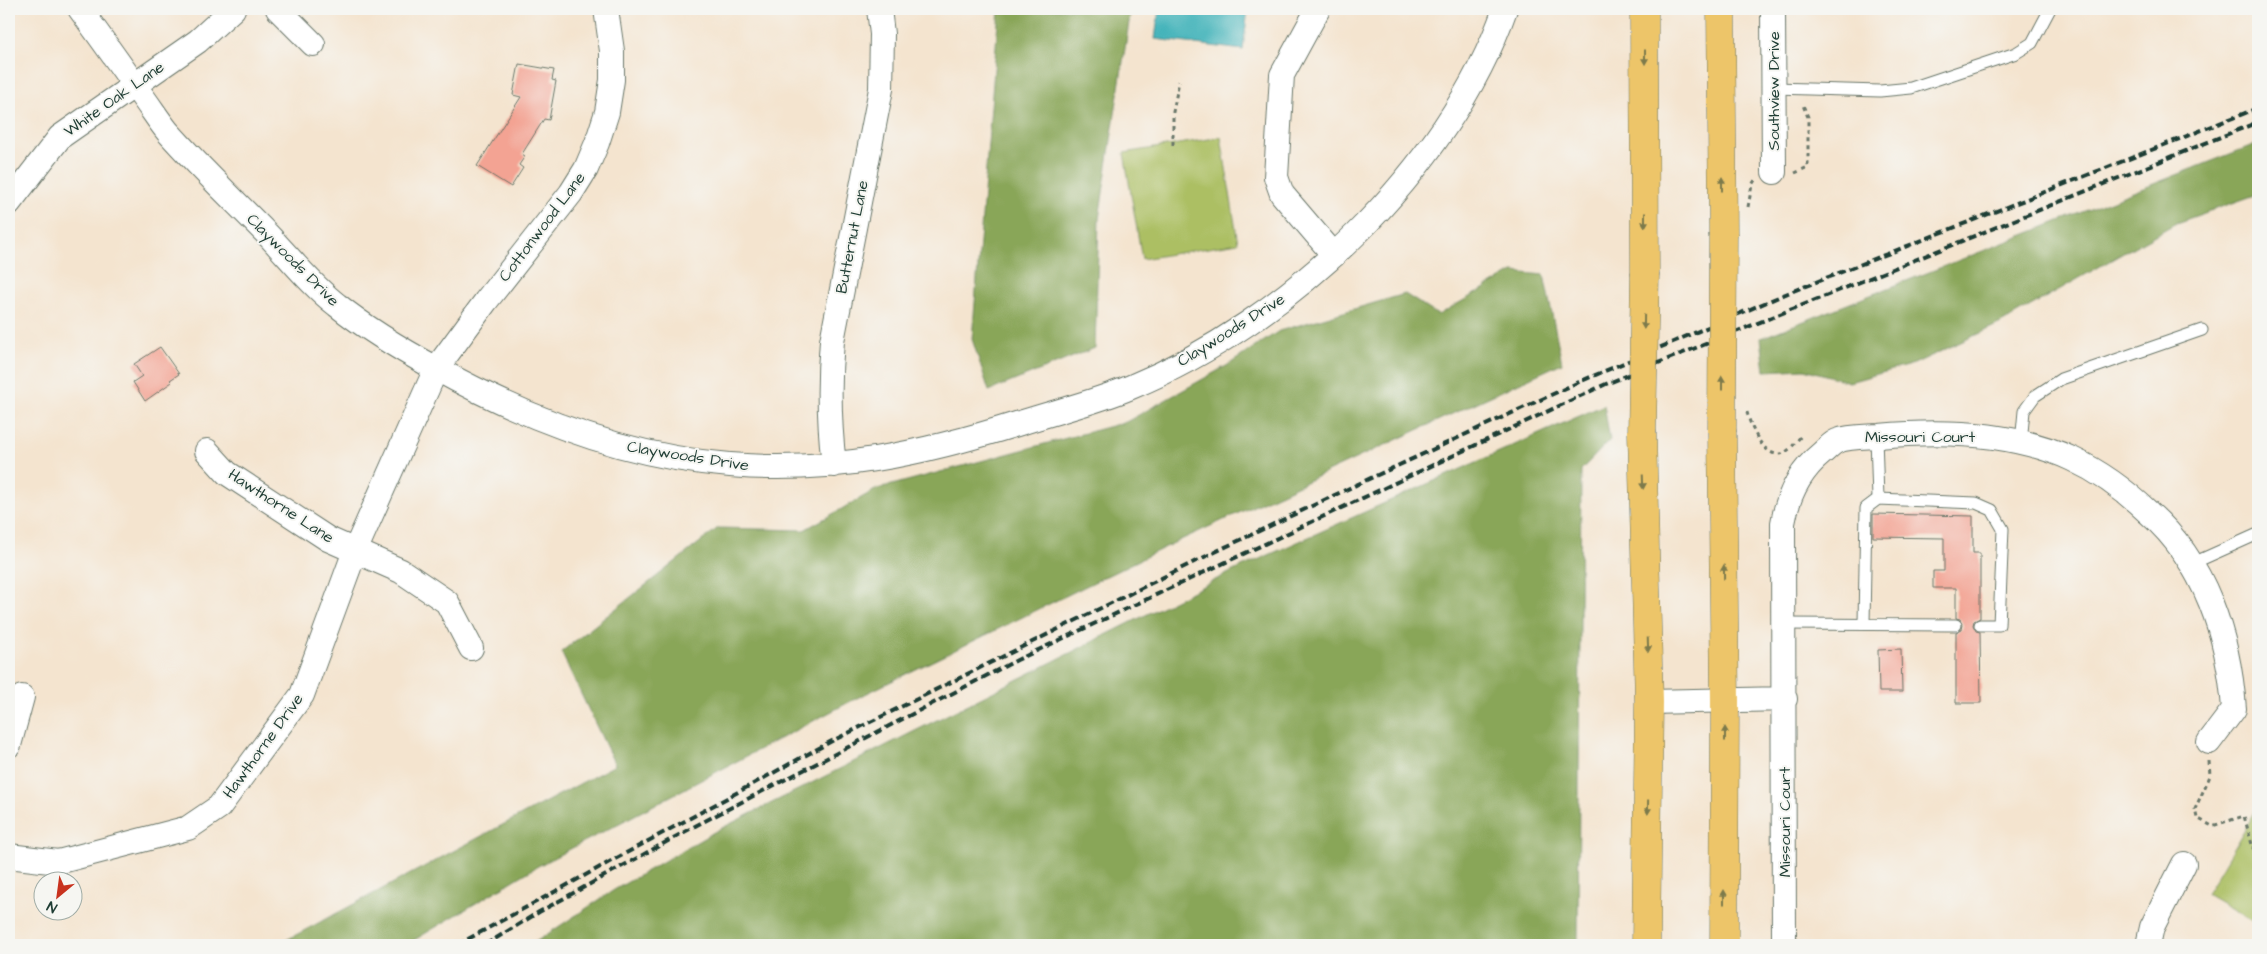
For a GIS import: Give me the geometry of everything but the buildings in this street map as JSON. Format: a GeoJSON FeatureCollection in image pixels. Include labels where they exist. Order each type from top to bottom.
{"type":"FeatureCollection","features":[{"type":"Feature","properties":{"kind":"highway"},"geometry":{"type":"LineString","coordinates":[[1644,9],[1645,273],[1642,433],[1650,702],[1646,945]]}},
{"type":"Feature","properties":{"kind":"highway"},"geometry":{"type":"LineString","coordinates":[[1721,9],[1722,432],[1726,702],[1724,945]]}},
{"type":"Feature","properties":{"kind":"street","name":"Claywoods Drive"},"geometry":{"type":"LineString","coordinates":[[80,9],[167,130],[335,304],[436,369],[483,393],[562,427],[639,451],[727,465],[771,467],[834,465],[915,454],[1130,388],[1197,355],[1260,315],[1319,269],[1373,217],[1421,160],[1463,98],[1490,46],[1505,9]]}},
{"type":"Feature","properties":{"kind":"street","name":"White Oak Lane"},"geometry":{"type":"LineString","coordinates":[[9,203],[60,137],[198,41],[233,9]]}},
{"type":"Feature","properties":{"kind":"street"},"geometry":{"type":"LineString","coordinates":[[278,9],[313,44]]}},
{"type":"Feature","properties":{"kind":"street","name":"Cottonwood Lane"},"geometry":{"type":"LineString","coordinates":[[436,369],[486,301],[572,193],[586,169],[598,143],[607,112],[612,80],[612,51],[606,9]]}},
{"type":"Feature","properties":{"kind":"street","name":"Butternut Lane"},"geometry":{"type":"LineString","coordinates":[[834,465],[829,424],[828,383],[832,342],[881,89],[882,34],[879,9]]}},
{"type":"Feature","properties":{"kind":"street"},"geometry":{"type":"LineString","coordinates":[[1318,9],[1282,75],[1276,177],[1282,194],[1334,255]]}},
{"type":"Feature","properties":{"kind":"street","name":"Southview Drive"},"geometry":{"type":"LineString","coordinates":[[1773,9],[1774,172]]}},
{"type":"Feature","properties":{"kind":"street","name":"Hawthorne Drive"},"geometry":{"type":"LineString","coordinates":[[9,856],[58,862],[188,828],[219,806],[302,695],[355,551],[436,369]]}},
{"type":"Feature","properties":{"kind":"street","name":"Missouri Court"},"geometry":{"type":"LineString","coordinates":[[1784,945],[1785,699],[1783,523],[1794,488],[1802,471],[1836,441],[1901,434],[1970,434],[2021,443],[2073,460],[2119,488],[2150,513],[2169,533],[2191,564],[2211,602],[2224,639],[2231,673],[2234,709],[2209,742]]}},
{"type":"Feature","properties":{"kind":"street","name":"Hawthorne Lane"},"geometry":{"type":"LineString","coordinates":[[207,451],[227,473],[328,540],[401,571],[447,602],[471,648]]}},
{"type":"Feature","properties":{"kind":"street"},"geometry":{"type":"LineString","coordinates":[[9,745],[22,697]]}},
{"type":"Feature","properties":{"kind":"street"},"geometry":{"type":"LineString","coordinates":[[1650,702],[1726,702],[1785,699]]}},
{"type":"Feature","properties":{"kind":"street"},"geometry":{"type":"LineString","coordinates":[[2148,945],[2152,927],[2184,864]]}},
{"type":"Feature","properties":{"kind":"lane"},"geometry":{"type":"LineString","coordinates":[[1774,88],[1880,90],[1911,88],[2016,52],[2032,43],[2050,9]]}},
{"type":"Feature","properties":{"kind":"lane"},"geometry":{"type":"LineString","coordinates":[[2021,443],[2024,411],[2035,396],[2061,379],[2202,330]]}},
{"type":"Feature","properties":{"kind":"lane"},"geometry":{"type":"LineString","coordinates":[[1876,436],[1878,499]]}},
{"type":"Feature","properties":{"kind":"lane"},"geometry":{"type":"LineString","coordinates":[[1864,624],[1866,508],[1878,499],[1976,503],[1992,510],[2003,529],[1999,625],[1980,625]]}},
{"type":"Feature","properties":{"kind":"lane"},"geometry":{"type":"LineString","coordinates":[[2191,564],[2258,534]]}},
{"type":"Feature","properties":{"kind":"lane"},"geometry":{"type":"LineString","coordinates":[[1784,624],[1956,624]]}},
{"type":"Feature","properties":{"kind":"path"},"geometry":{"type":"LineString","coordinates":[[1173,145],[1173,112],[1179,81]]}},
{"type":"Feature","properties":{"kind":"path"},"geometry":{"type":"LineString","coordinates":[[1746,407],[1761,443],[1771,452],[1780,454],[1788,450],[1801,436]]}},
{"type":"Feature","properties":{"kind":"path"},"geometry":{"type":"LineString","coordinates":[[2209,742],[2210,776],[2194,809],[2197,818],[2212,826],[2244,816],[2253,848],[2258,847]]}},
{"type":"Feature","properties":{"kind":"green space"},"geometry":{"type":"Polygon","coordinates":[[[999,9],[1131,9],[1099,219],[1095,348],[989,391],[972,339],[999,9]]]}},
{"type":"Feature","properties":{"kind":"green space"},"geometry":{"type":"Polygon","coordinates":[[[1221,137],[1238,243],[1142,259],[1124,153],[1221,137]]]}},
{"type":"Feature","properties":{"kind":"green space"},"geometry":{"type":"Polygon","coordinates":[[[2258,143],[2258,194],[2176,223],[1999,324],[1914,364],[1849,382],[1805,369],[1765,371],[1761,338],[2258,143]]]}},
{"type":"Feature","properties":{"kind":"green space"},"geometry":{"type":"Polygon","coordinates":[[[1513,272],[1544,275],[1562,363],[1174,543],[855,699],[538,866],[406,945],[277,945],[615,765],[561,652],[718,528],[804,530],[877,489],[1126,422],[1228,365],[1279,331],[1405,294],[1438,315],[1513,272]]]}},
{"type":"Feature","properties":{"kind":"green space"},"geometry":{"type":"Polygon","coordinates":[[[1604,405],[1610,440],[1581,470],[1578,945],[531,945],[614,890],[714,832],[1235,570],[1604,405]]]}},
{"type":"Feature","properties":{"kind":"green space"},"geometry":{"type":"Polygon","coordinates":[[[2258,807],[2258,924],[2206,894],[2258,807]]]}},
{"type":"Feature","properties":{"kind":"water"},"geometry":{"type":"Polygon","coordinates":[[[1159,9],[1248,9],[1243,50],[1155,39],[1159,9]]]}},
{"type":"Feature","properties":{"kind":"railway"},"geometry":{"type":"LineString","coordinates":[[457,945],[830,742],[1196,561],[1358,484],[1579,382],[1788,293],[2258,108]]}},
{"type":"Feature","properties":{"kind":"railway"},"geometry":{"type":"LineString","coordinates":[[485,945],[539,912],[697,825],[1017,660],[1606,384],[2258,122]]}}]}
